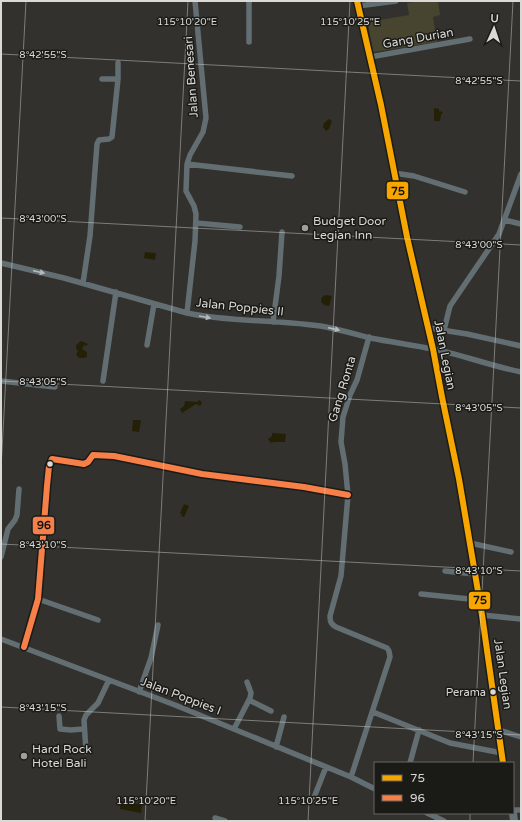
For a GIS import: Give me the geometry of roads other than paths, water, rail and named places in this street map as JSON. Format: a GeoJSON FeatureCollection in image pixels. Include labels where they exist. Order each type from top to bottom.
{"type":"FeatureCollection","features":[{"type":"Feature","properties":{"kind":"main road","name":"Jalan Legian"},"geometry":{"type":"LineString","coordinates":[[358,3],[460,479],[504,762]]}},
{"type":"Feature","properties":{"kind":"street","name":"Jalan Benesari"},"geometry":{"type":"LineString","coordinates":[[187,313],[196,214],[194,206],[186,191],[187,164],[190,155],[203,132],[206,118],[196,1]]}},
{"type":"Feature","properties":{"kind":"street"},"geometry":{"type":"LineString","coordinates":[[249,1],[249,42]]}},
{"type":"Feature","properties":{"kind":"street"},"geometry":{"type":"LineString","coordinates":[[358,3],[396,1]]}},
{"type":"Feature","properties":{"kind":"street","name":"Gang Durian"},"geometry":{"type":"LineString","coordinates":[[370,58],[470,39]]}},
{"type":"Feature","properties":{"kind":"street"},"geometry":{"type":"LineString","coordinates":[[83,283],[90,236],[97,144],[99,140],[109,139],[112,137],[118,79],[118,63]]}},
{"type":"Feature","properties":{"kind":"street"},"geometry":{"type":"LineString","coordinates":[[102,79],[118,79]]}},
{"type":"Feature","properties":{"kind":"street"},"geometry":{"type":"LineString","coordinates":[[187,164],[292,176]]}},
{"type":"Feature","properties":{"kind":"street"},"geometry":{"type":"LineString","coordinates":[[394,173],[414,176],[465,192]]}},
{"type":"Feature","properties":{"kind":"street"},"geometry":{"type":"LineString","coordinates":[[444,330],[450,306],[499,234],[521,174]]}},
{"type":"Feature","properties":{"kind":"street"},"geometry":{"type":"LineString","coordinates":[[504,220],[521,224]]}},
{"type":"Feature","properties":{"kind":"street"},"geometry":{"type":"LineString","coordinates":[[196,223],[240,227]]}},
{"type":"Feature","properties":{"kind":"street"},"geometry":{"type":"LineString","coordinates":[[273,322],[280,276],[282,232]]}},
{"type":"Feature","properties":{"kind":"street","name":"Jalan Poppies II"},"geometry":{"type":"LineString","coordinates":[[1,263],[83,283],[154,304],[206,317],[320,326],[369,338],[433,349],[497,367],[521,372]]}},
{"type":"Feature","properties":{"kind":"street"},"geometry":{"type":"LineString","coordinates":[[103,381],[116,292]]}},
{"type":"Feature","properties":{"kind":"street"},"geometry":{"type":"LineString","coordinates":[[147,346],[154,304]]}},
{"type":"Feature","properties":{"kind":"street"},"geometry":{"type":"LineString","coordinates":[[428,328],[521,346]]}},
{"type":"Feature","properties":{"kind":"street","name":"Gang Ronta"},"geometry":{"type":"LineString","coordinates":[[369,338],[357,380],[344,412],[342,424],[341,442],[348,494],[341,576],[330,621],[336,627],[387,648],[389,651],[390,657],[373,712]]}},
{"type":"Feature","properties":{"kind":"street"},"geometry":{"type":"LineString","coordinates":[[1,381],[55,387]]}},
{"type":"Feature","properties":{"kind":"street"},"geometry":{"type":"LineString","coordinates":[[24,647],[38,599],[46,493],[49,466],[52,459],[84,464],[95,455],[114,456],[202,474],[348,494]]}},
{"type":"Feature","properties":{"kind":"street"},"geometry":{"type":"LineString","coordinates":[[1,557],[8,529],[16,520],[19,489]]}},
{"type":"Feature","properties":{"kind":"street"},"geometry":{"type":"LineString","coordinates":[[470,543],[511,552]]}},
{"type":"Feature","properties":{"kind":"street"},"geometry":{"type":"LineString","coordinates":[[445,571],[475,574]]}},
{"type":"Feature","properties":{"kind":"street"},"geometry":{"type":"LineString","coordinates":[[421,594],[479,600]]}},
{"type":"Feature","properties":{"kind":"street"},"geometry":{"type":"LineString","coordinates":[[38,599],[98,620]]}},
{"type":"Feature","properties":{"kind":"street"},"geometry":{"type":"LineString","coordinates":[[482,615],[521,619]]}},
{"type":"Feature","properties":{"kind":"street"},"geometry":{"type":"LineString","coordinates":[[140,692],[151,658],[158,624]]}},
{"type":"Feature","properties":{"kind":"street","name":"Jalan Poppies I"},"geometry":{"type":"LineString","coordinates":[[1,639],[175,705],[351,777],[374,788]]}},
{"type":"Feature","properties":{"kind":"street"},"geometry":{"type":"LineString","coordinates":[[86,752],[83,729],[84,720],[86,715],[98,703],[109,680]]}},
{"type":"Feature","properties":{"kind":"street"},"geometry":{"type":"LineString","coordinates":[[234,729],[251,693],[247,682]]}},
{"type":"Feature","properties":{"kind":"street"},"geometry":{"type":"LineString","coordinates":[[249,700],[272,711]]}},
{"type":"Feature","properties":{"kind":"street"},"geometry":{"type":"LineString","coordinates":[[351,777],[373,712],[450,743],[502,753]]}},
{"type":"Feature","properties":{"kind":"street"},"geometry":{"type":"LineString","coordinates":[[59,716],[60,729],[83,729]]}},
{"type":"Feature","properties":{"kind":"street"},"geometry":{"type":"LineString","coordinates":[[276,747],[284,717]]}},
{"type":"Feature","properties":{"kind":"street"},"geometry":{"type":"LineString","coordinates":[[410,762],[418,730]]}},
{"type":"Feature","properties":{"kind":"street"},"geometry":{"type":"LineString","coordinates":[[499,730],[521,737]]}},
{"type":"Feature","properties":{"kind":"street"},"geometry":{"type":"LineString","coordinates":[[313,800],[326,767]]}},
{"type":"Feature","properties":{"kind":"street"},"geometry":{"type":"LineString","coordinates":[[429,814],[444,821]]}},
{"type":"Feature","properties":{"kind":"street"},"geometry":{"type":"LineString","coordinates":[[215,818],[225,821]]}},
{"type":"Feature","properties":{"kind":"place","name":"Budget Door Legian Inn"},"geometry":{"type":"Point","coordinates":[305,228]}},
{"type":"Feature","properties":{"kind":"place","name":"Perama"},"geometry":{"type":"Point","coordinates":[493,692]}},
{"type":"Feature","properties":{"kind":"place","name":"Hard Rock Hotel Bali"},"geometry":{"type":"Point","coordinates":[24,756]}}]}
